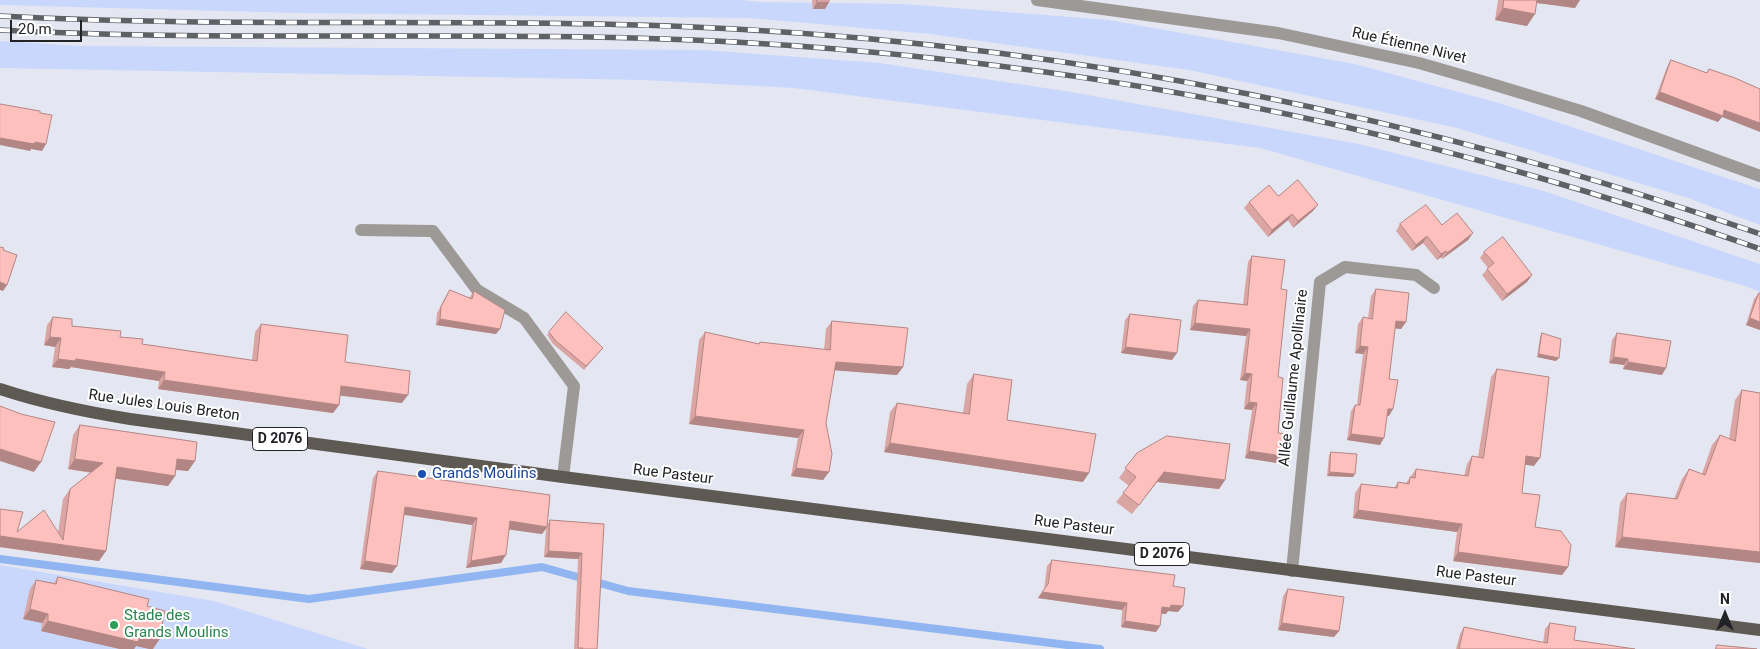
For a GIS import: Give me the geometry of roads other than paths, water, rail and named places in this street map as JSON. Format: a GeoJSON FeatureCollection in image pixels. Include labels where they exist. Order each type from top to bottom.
{"type":"FeatureCollection","features":[{"type":"Feature","properties":{"kind":"main road","name":"Rue Jules Louis Breton"},"geometry":{"type":"LineString","coordinates":[[0,389],[45,403],[122,418],[563,477]]}},
{"type":"Feature","properties":{"kind":"main road","name":"Rue Pasteur"},"geometry":{"type":"LineString","coordinates":[[563,477],[1760,630]]}},
{"type":"Feature","properties":{"kind":"street","name":"Rue Étienne Nivet"},"geometry":{"type":"LineString","coordinates":[[1037,0],[1278,33],[1419,63],[1581,111],[1760,176]]}},
{"type":"Feature","properties":{"kind":"street"},"geometry":{"type":"LineString","coordinates":[[361,230],[433,231],[477,290],[524,318],[574,386],[563,477]]}},
{"type":"Feature","properties":{"kind":"street","name":"Allée Guillaume Apollinaire"},"geometry":{"type":"LineString","coordinates":[[1292,571],[1320,282],[1345,267],[1416,275],[1434,288]]}},
{"type":"Feature","properties":{"kind":"waterway"},"geometry":{"type":"LineString","coordinates":[[0,559],[309,599],[542,567],[628,591],[1100,649]]}},
{"type":"Feature","properties":{"kind":"railway"},"geometry":{"type":"LineString","coordinates":[[0,16],[184,22],[643,25],[735,29],[866,39],[996,53],[1126,72],[1255,96],[1383,124],[1510,156],[1636,193],[1760,234]]}},
{"type":"Feature","properties":{"kind":"railway"},"geometry":{"type":"LineString","coordinates":[[0,30],[184,36],[551,36],[643,38],[835,49],[1036,71],[1236,104],[1433,148],[1588,192],[1760,249]]}},
{"type":"Feature","properties":{"kind":"place","name":"Grands Moulins"},"geometry":{"type":"Point","coordinates":[422,474]}},
{"type":"Feature","properties":{"kind":"place","name":"Stade des Grands Moulins"},"geometry":{"type":"Point","coordinates":[114,625]}}]}
